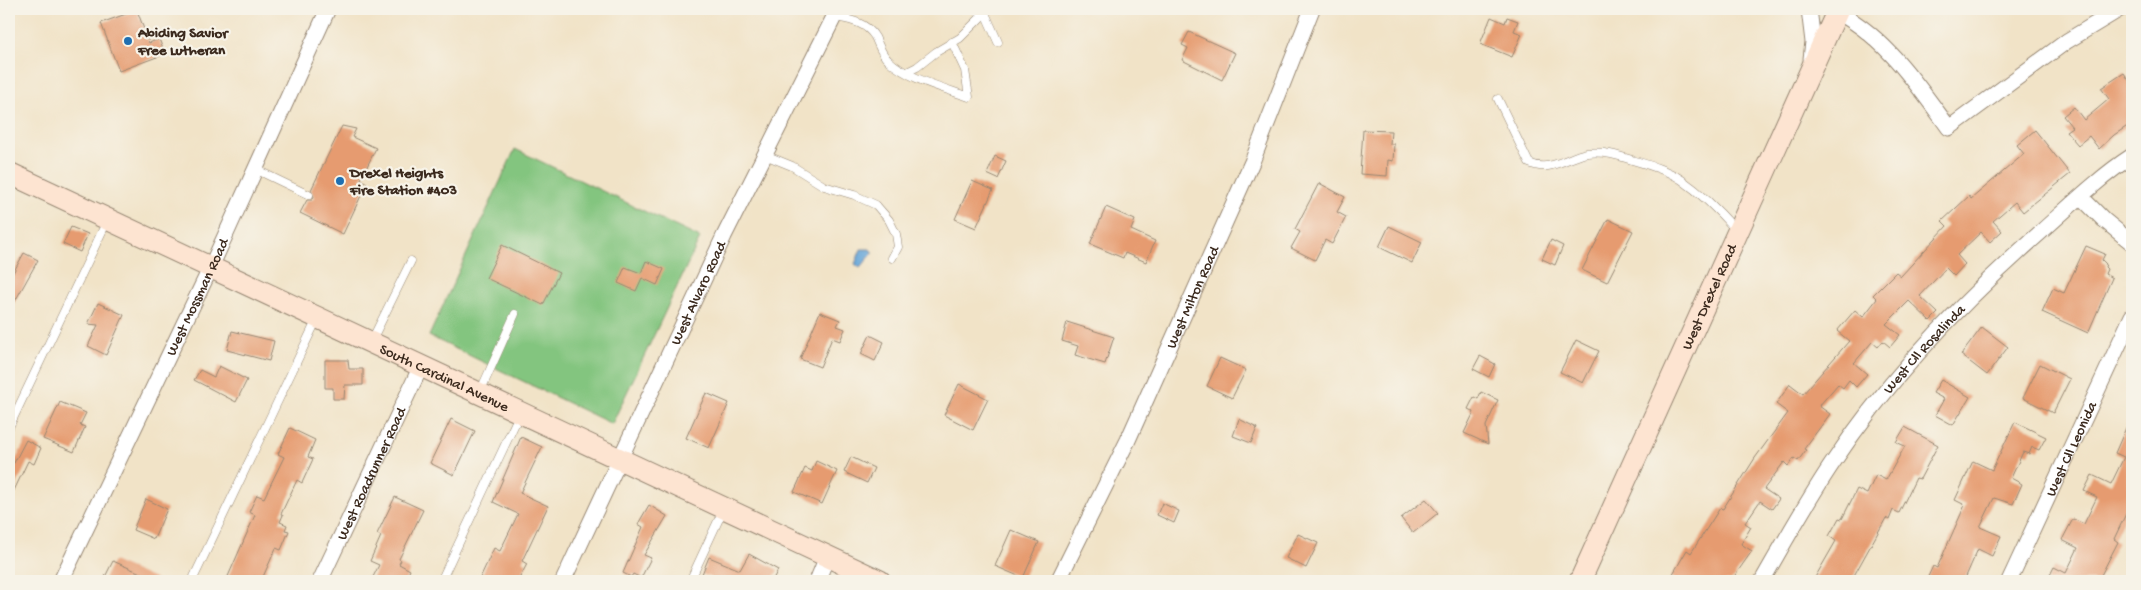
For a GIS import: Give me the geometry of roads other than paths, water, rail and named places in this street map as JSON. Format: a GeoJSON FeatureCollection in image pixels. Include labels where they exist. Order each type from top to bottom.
{"type":"FeatureCollection","features":[{"type":"Feature","properties":{"kind":"main road","name":"West Drexel Road"},"geometry":{"type":"LineString","coordinates":[[1580,581],[1810,72],[1834,10]]}},
{"type":"Feature","properties":{"kind":"main road","name":"South Cardinal Avenue"},"geometry":{"type":"LineString","coordinates":[[9,173],[880,581]]}},
{"type":"Feature","properties":{"kind":"street","name":"West Mossman Road"},"geometry":{"type":"LineString","coordinates":[[61,581],[211,267],[328,9]]}},
{"type":"Feature","properties":{"kind":"street","name":"West Milton Road"},"geometry":{"type":"LineString","coordinates":[[1058,581],[1128,440],[1252,162],[1312,9]]}},
{"type":"Feature","properties":{"kind":"street"},"geometry":{"type":"LineString","coordinates":[[1808,9],[1813,42],[1810,72]]}},
{"type":"Feature","properties":{"kind":"street"},"geometry":{"type":"LineString","coordinates":[[1834,10],[1875,36],[1914,80],[1949,128],[2067,41],[2120,9]]}},
{"type":"Feature","properties":{"kind":"street","name":"West Alvaro Road"},"geometry":{"type":"LineString","coordinates":[[563,581],[724,236],[836,13]]}},
{"type":"Feature","properties":{"kind":"street","name":"West Cll Rosalinda"},"geometry":{"type":"LineString","coordinates":[[1762,581],[1834,461],[1878,402],[1936,334],[1994,274],[2081,197],[2132,156]]}},
{"type":"Feature","properties":{"kind":"street"},"geometry":{"type":"LineString","coordinates":[[2081,197],[2104,220],[2132,243]]}},
{"type":"Feature","properties":{"kind":"street","name":"West Cll Leonida"},"geometry":{"type":"LineString","coordinates":[[2010,581],[2132,316]]}},
{"type":"Feature","properties":{"kind":"street","name":"West Roadrunner Road"},"geometry":{"type":"LineString","coordinates":[[320,581],[421,366]]}},
{"type":"Feature","properties":{"kind":"street"},"geometry":{"type":"LineString","coordinates":[[817,581],[828,557]]}},
{"type":"Feature","properties":{"kind":"lane"},"geometry":{"type":"LineString","coordinates":[[972,9],[985,13],[998,42]]}},
{"type":"Feature","properties":{"kind":"lane"},"geometry":{"type":"LineString","coordinates":[[836,13],[867,27],[888,60],[907,72],[969,97],[965,70],[952,42]]}},
{"type":"Feature","properties":{"kind":"lane"},"geometry":{"type":"LineString","coordinates":[[907,72],[960,38],[985,13]]}},
{"type":"Feature","properties":{"kind":"lane"},"geometry":{"type":"LineString","coordinates":[[1498,99],[1528,163],[1535,166],[1548,167],[1585,154],[1603,152],[1657,168],[1681,179],[1711,203],[1738,232]]}},
{"type":"Feature","properties":{"kind":"lane"},"geometry":{"type":"LineString","coordinates":[[765,154],[792,166],[824,186],[854,195],[876,205],[889,220],[896,234],[898,247],[892,258]]}},
{"type":"Feature","properties":{"kind":"lane"},"geometry":{"type":"LineString","coordinates":[[255,170],[309,195]]}},
{"type":"Feature","properties":{"kind":"lane"},"geometry":{"type":"LineString","coordinates":[[9,427],[108,218]]}},
{"type":"Feature","properties":{"kind":"lane"},"geometry":{"type":"LineString","coordinates":[[371,342],[410,261]]}},
{"type":"Feature","properties":{"kind":"lane"},"geometry":{"type":"LineString","coordinates":[[479,393],[515,314]]}},
{"type":"Feature","properties":{"kind":"lane"},"geometry":{"type":"LineString","coordinates":[[192,581],[318,317]]}},
{"type":"Feature","properties":{"kind":"lane"},"geometry":{"type":"LineString","coordinates":[[441,581],[520,412]]}},
{"type":"Feature","properties":{"kind":"lane"},"geometry":{"type":"LineString","coordinates":[[690,581],[724,508]]}},
{"type":"Feature","properties":{"kind":"water"},"geometry":{"type":"Polygon","coordinates":[[[861,249],[870,249],[873,253],[860,268],[855,264],[861,249]]]}},
{"type":"Feature","properties":{"kind":"place","name":"Abiding Savior Free Lutheran"},"geometry":{"type":"Point","coordinates":[128,41]}},
{"type":"Feature","properties":{"kind":"place","name":"Drexel Heights Fire Station #403"},"geometry":{"type":"Point","coordinates":[340,181]}}]}
